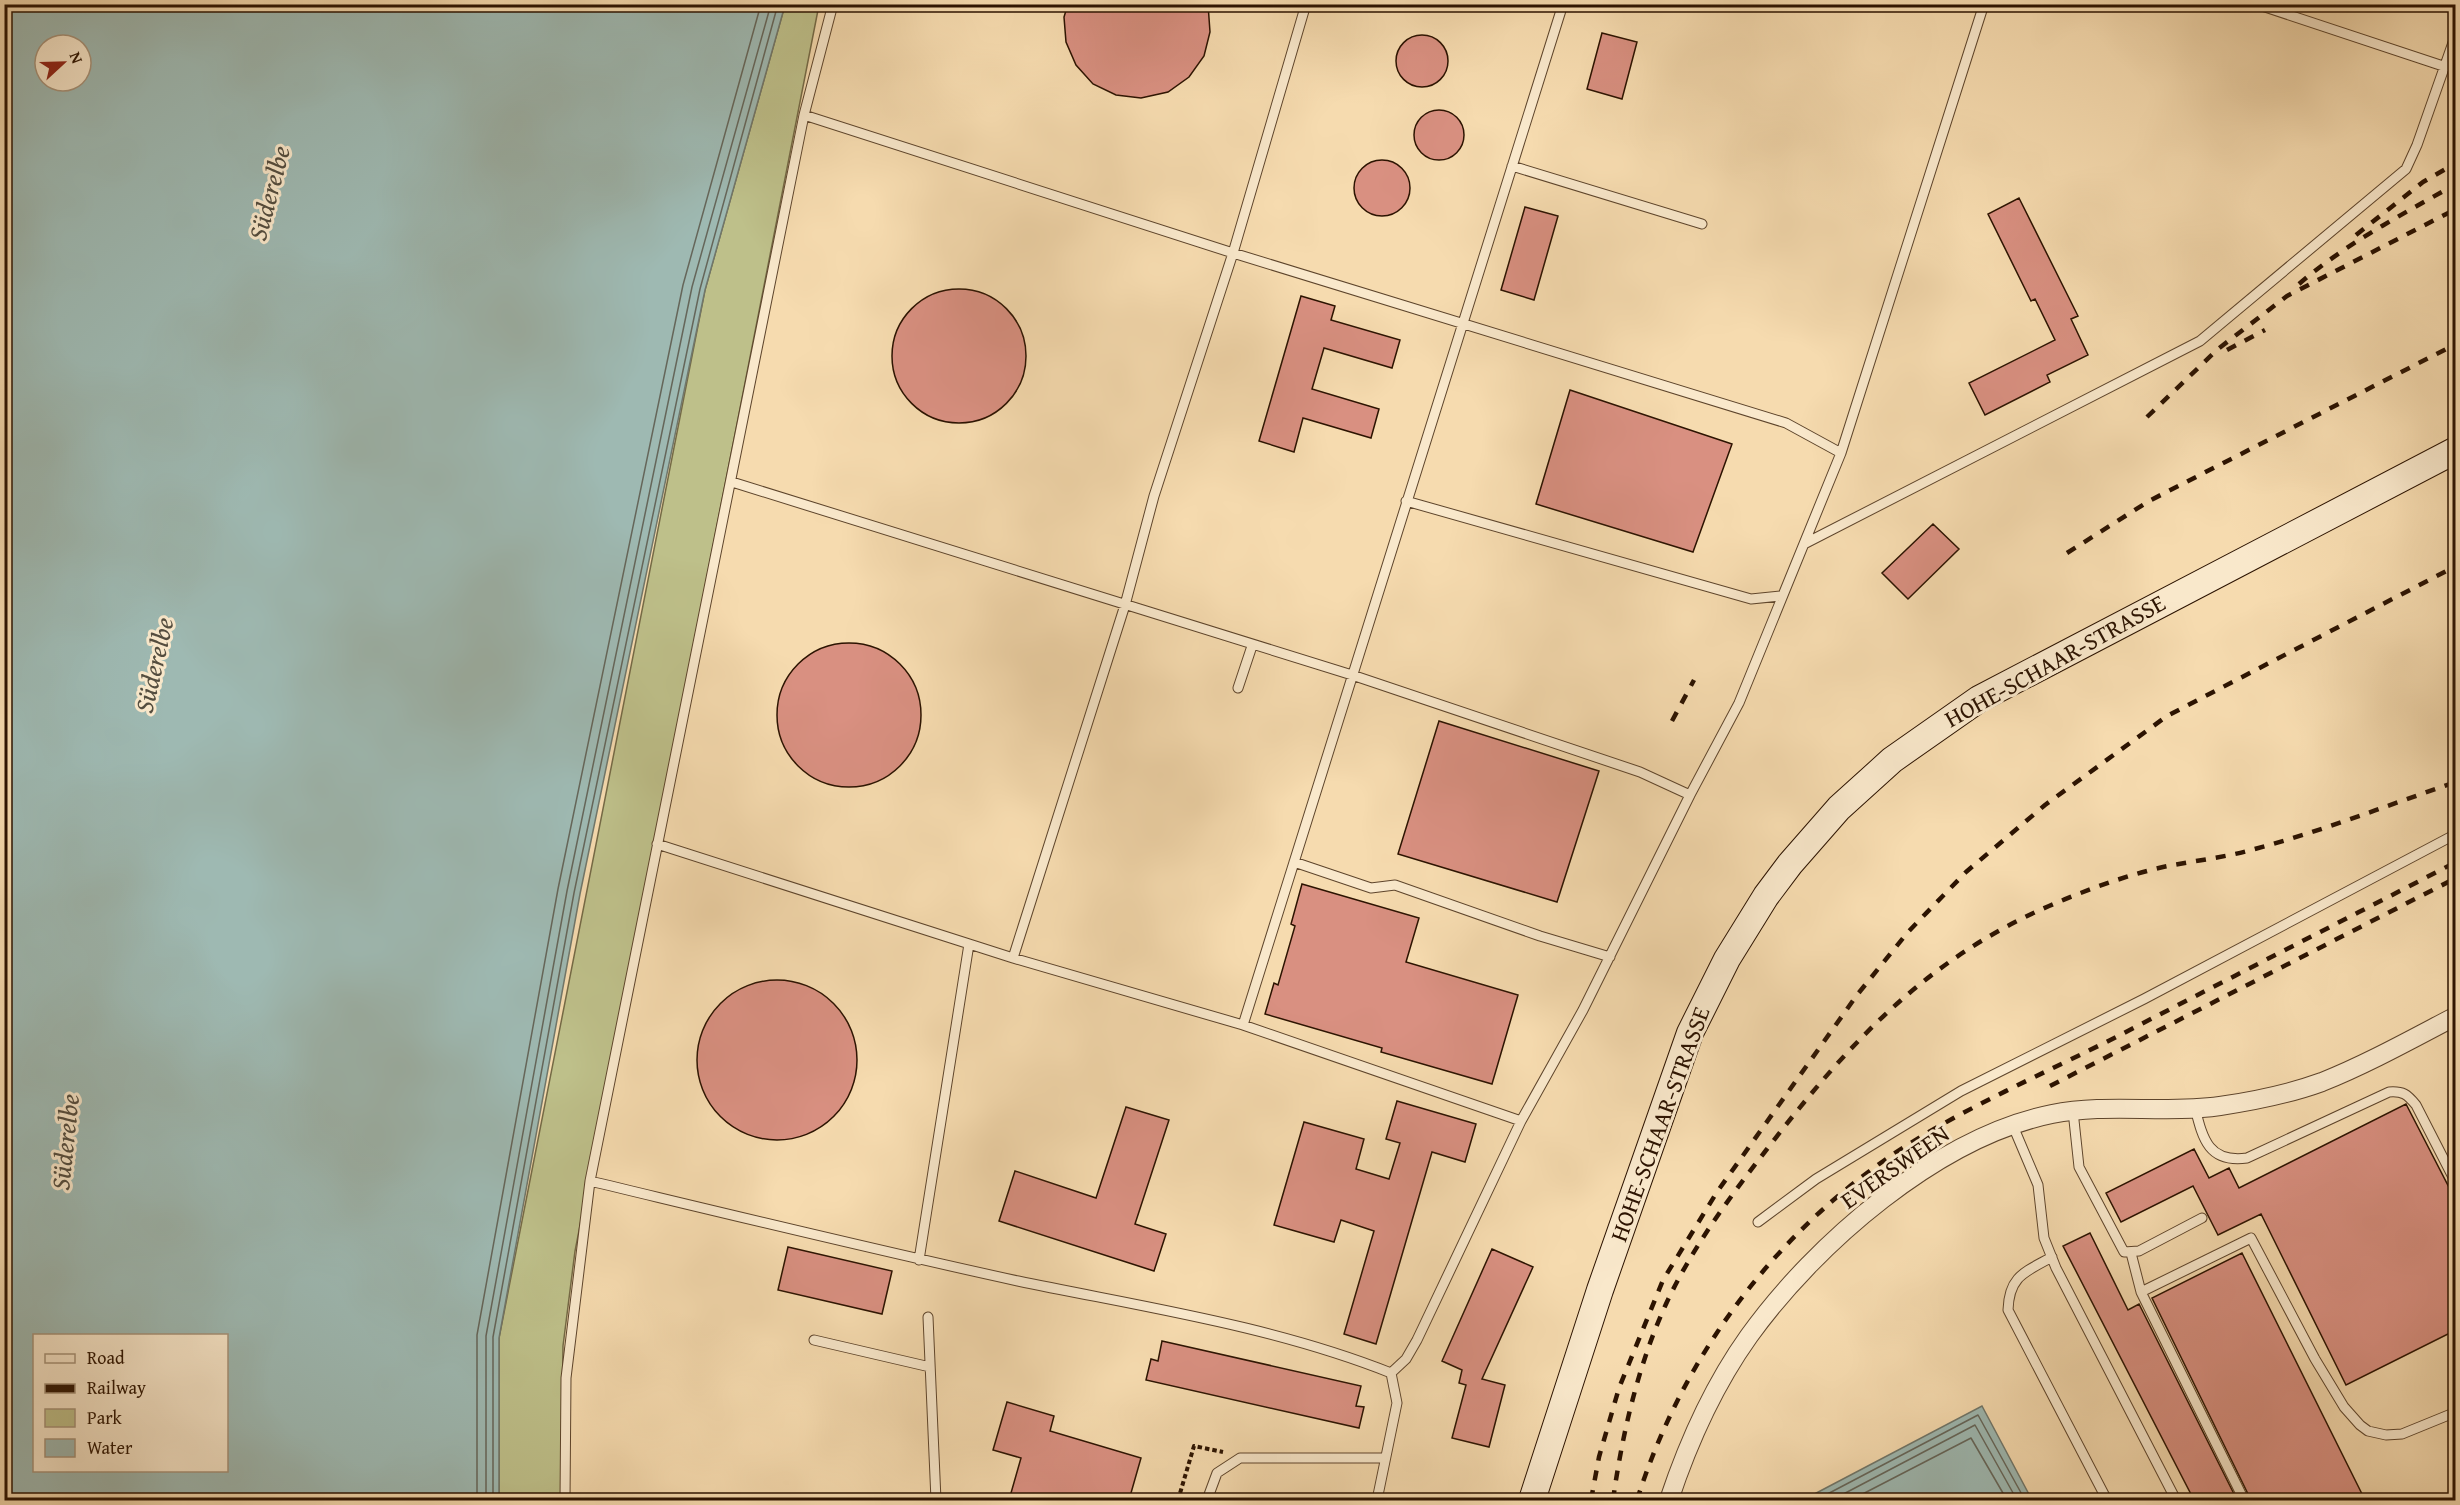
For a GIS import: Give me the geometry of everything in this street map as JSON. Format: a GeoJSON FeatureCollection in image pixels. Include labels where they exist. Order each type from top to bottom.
{"type":"FeatureCollection","features":[{"type":"Feature","properties":{"kind":"main road","name":"HOHE-SCHAAR-STRASSE"},"geometry":{"type":"LineString","coordinates":[[1532,1500],[1600,1290],[1690,1033],[1727,960],[1766,896],[1790,864],[1839,808],[1892,760],[1979,699],[2456,450]]}},
{"type":"Feature","properties":{"kind":"street","name":"EVERSWEEN"},"geometry":{"type":"LineString","coordinates":[[1669,1500],[1680,1467],[1713,1393],[1749,1336],[1794,1280],[1835,1239],[1898,1188],[1971,1144],[2013,1126],[2073,1111],[2114,1107],[2169,1110],[2270,1097],[2322,1082],[2456,1016]]}},
{"type":"Feature","properties":{"kind":"lane"},"geometry":{"type":"LineString","coordinates":[[565,1500],[566,1378],[590,1181],[804,115],[833,4]]}},
{"type":"Feature","properties":{"kind":"lane"},"geometry":{"type":"LineString","coordinates":[[1013,958],[1125,605],[1154,496],[1233,253],[1306,4]]}},
{"type":"Feature","properties":{"kind":"lane"},"geometry":{"type":"LineString","coordinates":[[1243,1025],[1563,4]]}},
{"type":"Feature","properties":{"kind":"lane"},"geometry":{"type":"LineString","coordinates":[[1392,1373],[1406,1359],[1417,1340],[1521,1121],[1610,957],[1739,702],[1841,453],[1984,4]]}},
{"type":"Feature","properties":{"kind":"lane"},"geometry":{"type":"LineString","coordinates":[[2256,4],[2446,67]]}},
{"type":"Feature","properties":{"kind":"lane"},"geometry":{"type":"LineString","coordinates":[[1804,544],[2200,341],[2406,169],[2446,67],[2456,34]]}},
{"type":"Feature","properties":{"kind":"lane"},"geometry":{"type":"LineString","coordinates":[[804,115],[1233,253],[1786,423],[1841,453]]}},
{"type":"Feature","properties":{"kind":"lane"},"geometry":{"type":"LineString","coordinates":[[1512,166],[1702,224]]}},
{"type":"Feature","properties":{"kind":"lane"},"geometry":{"type":"LineString","coordinates":[[732,482],[1352,675],[1640,772],[1690,795]]}},
{"type":"Feature","properties":{"kind":"lane"},"geometry":{"type":"LineString","coordinates":[[1406,501],[1751,598],[1781,596]]}},
{"type":"Feature","properties":{"kind":"lane"},"geometry":{"type":"LineString","coordinates":[[1238,687],[1251,645]]}},
{"type":"Feature","properties":{"kind":"lane"},"geometry":{"type":"LineString","coordinates":[[1758,1222],[1816,1179],[1961,1091],[2155,994],[2456,834]]}},
{"type":"Feature","properties":{"kind":"lane"},"geometry":{"type":"LineString","coordinates":[[657,844],[1013,958],[1243,1025],[1521,1121]]}},
{"type":"Feature","properties":{"kind":"lane"},"geometry":{"type":"LineString","coordinates":[[1294,862],[1371,888],[1395,885],[1540,936],[1610,957]]}},
{"type":"Feature","properties":{"kind":"lane"},"geometry":{"type":"LineString","coordinates":[[919,1260],[969,944]]}},
{"type":"Feature","properties":{"kind":"lane"},"geometry":{"type":"LineString","coordinates":[[2195,1108],[2207,1145],[2219,1155],[2232,1160],[2247,1158],[2389,1092],[2400,1091],[2408,1094],[2416,1105],[2456,1183]]}},
{"type":"Feature","properties":{"kind":"lane"},"geometry":{"type":"LineString","coordinates":[[2073,1111],[2079,1167],[2120,1248],[2131,1253],[2139,1251],[2202,1218]]}},
{"type":"Feature","properties":{"kind":"lane"},"geometry":{"type":"LineString","coordinates":[[2013,1126],[2038,1185],[2040,1217],[2052,1257],[2176,1500]]}},
{"type":"Feature","properties":{"kind":"lane"},"geometry":{"type":"LineString","coordinates":[[590,1181],[919,1260],[1216,1322],[1338,1352],[1392,1373]]}},
{"type":"Feature","properties":{"kind":"lane"},"geometry":{"type":"LineString","coordinates":[[2141,1292],[2251,1238],[2315,1359],[2344,1407],[2360,1425],[2368,1431],[2386,1435],[2403,1434],[2416,1431],[2456,1412]]}},
{"type":"Feature","properties":{"kind":"lane"},"geometry":{"type":"LineString","coordinates":[[2131,1253],[2141,1292],[2244,1500]]}},
{"type":"Feature","properties":{"kind":"lane"},"geometry":{"type":"LineString","coordinates":[[2052,1257],[2025,1272],[2013,1283],[2008,1310],[2107,1500]]}},
{"type":"Feature","properties":{"kind":"lane"},"geometry":{"type":"LineString","coordinates":[[928,1317],[936,1500]]}},
{"type":"Feature","properties":{"kind":"lane"},"geometry":{"type":"LineString","coordinates":[[814,1341],[930,1367]]}},
{"type":"Feature","properties":{"kind":"lane"},"geometry":{"type":"LineString","coordinates":[[1377,1500],[1397,1403],[1392,1373]]}},
{"type":"Feature","properties":{"kind":"lane"},"geometry":{"type":"LineString","coordinates":[[1207,1500],[1217,1473],[1240,1458],[1385,1458]]}},
{"type":"Feature","properties":{"kind":"green space"},"geometry":{"type":"Polygon","coordinates":[[[785,5],[819,5],[575,1251],[563,1346],[561,1500],[499,1500],[499,1338],[705,290],[785,5]]]}},
{"type":"Feature","properties":{"kind":"water","name":"Süderelbe"},"geometry":{"type":"Polygon","coordinates":[[[5,4],[785,5],[705,290],[580,894],[499,1338],[499,1500],[5,1500],[5,4]]]}},
{"type":"Feature","properties":{"kind":"water"},"geometry":{"type":"Polygon","coordinates":[[[1982,1406],[2032,1500],[1803,1500],[1982,1406]]]}},
{"type":"Feature","properties":{"kind":"building"},"geometry":{"type":"Polygon","coordinates":[[[1068,4],[1208,4],[1210,32],[1204,56],[1189,77],[1168,92],[1141,98],[1116,95],[1093,84],[1076,65],[1066,42],[1064,17],[1068,4]]]}},
{"type":"Feature","properties":{"kind":"building"},"geometry":{"type":"Polygon","coordinates":[[[1602,33],[1637,42],[1622,99],[1587,89],[1602,33]]]}},
{"type":"Feature","properties":{"kind":"building"},"geometry":{"type":"Polygon","coordinates":[[[1422,35],[1432,37],[1440,43],[1446,51],[1448,61],[1446,71],[1440,79],[1432,85],[1422,87],[1412,85],[1404,79],[1398,71],[1396,61],[1398,51],[1404,43],[1412,37],[1422,35]]]}},
{"type":"Feature","properties":{"kind":"building"},"geometry":{"type":"Polygon","coordinates":[[[1434,110],[1444,110],[1457,117],[1464,130],[1464,140],[1457,153],[1444,160],[1434,160],[1425,156],[1418,149],[1414,140],[1414,130],[1418,121],[1425,114],[1434,110]]]}},
{"type":"Feature","properties":{"kind":"building"},"geometry":{"type":"Polygon","coordinates":[[[1382,160],[1393,162],[1402,168],[1408,177],[1410,188],[1408,199],[1402,208],[1393,214],[1382,216],[1371,214],[1362,208],[1356,199],[1354,188],[1356,177],[1362,168],[1371,162],[1382,160]]]}},
{"type":"Feature","properties":{"kind":"building"},"geometry":{"type":"Polygon","coordinates":[[[2019,198],[2078,316],[2071,319],[2088,355],[2047,375],[2050,382],[1985,415],[1969,383],[2055,340],[2035,299],[2031,301],[1988,214],[2019,198]]]}},
{"type":"Feature","properties":{"kind":"building"},"geometry":{"type":"Polygon","coordinates":[[[1525,207],[1558,216],[1534,300],[1501,290],[1525,207]]]}},
{"type":"Feature","properties":{"kind":"building"},"geometry":{"type":"Polygon","coordinates":[[[959,289],[985,294],[1006,309],[1021,330],[1026,356],[1021,382],[1006,403],[985,418],[959,423],[933,418],[912,403],[897,382],[892,356],[897,330],[912,309],[933,294],[959,289]]]}},
{"type":"Feature","properties":{"kind":"building"},"geometry":{"type":"Polygon","coordinates":[[[1301,296],[1335,306],[1331,320],[1400,340],[1392,368],[1324,348],[1312,389],[1379,409],[1371,438],[1303,418],[1294,452],[1259,441],[1301,296]]]}},
{"type":"Feature","properties":{"kind":"building"},"geometry":{"type":"Polygon","coordinates":[[[1570,390],[1732,444],[1693,552],[1536,504],[1570,390]]]}},
{"type":"Feature","properties":{"kind":"building"},"geometry":{"type":"Polygon","coordinates":[[[1933,524],[1959,549],[1908,599],[1882,573],[1933,524]]]}},
{"type":"Feature","properties":{"kind":"building"},"geometry":{"type":"Polygon","coordinates":[[[849,643],[863,644],[877,649],[900,664],[915,687],[920,701],[920,729],[915,743],[900,766],[877,781],[863,786],[849,787],[835,786],[821,781],[798,766],[783,743],[778,729],[777,715],[778,701],[783,687],[798,664],[821,649],[835,644],[849,643]]]}},
{"type":"Feature","properties":{"kind":"building"},"geometry":{"type":"Polygon","coordinates":[[[1439,721],[1599,771],[1557,902],[1398,854],[1439,721]]]}},
{"type":"Feature","properties":{"kind":"building"},"geometry":{"type":"Polygon","coordinates":[[[1302,884],[1419,918],[1406,962],[1518,995],[1492,1084],[1381,1052],[1382,1048],[1265,1014],[1274,983],[1278,985],[1295,926],[1291,924],[1302,884]]]}},
{"type":"Feature","properties":{"kind":"building"},"geometry":{"type":"Polygon","coordinates":[[[777,980],[793,981],[808,986],[822,993],[834,1003],[844,1015],[851,1029],[856,1044],[856,1076],[851,1091],[844,1105],[834,1117],[822,1127],[808,1134],[793,1139],[777,1140],[761,1139],[746,1134],[732,1127],[720,1117],[710,1105],[703,1091],[698,1076],[697,1060],[698,1044],[703,1029],[710,1015],[720,1003],[732,993],[746,986],[761,981],[777,980]]]}},
{"type":"Feature","properties":{"kind":"building"},"geometry":{"type":"Polygon","coordinates":[[[1397,1101],[1476,1124],[1465,1162],[1432,1152],[1376,1344],[1344,1334],[1374,1231],[1341,1220],[1334,1242],[1274,1225],[1304,1122],[1364,1139],[1356,1169],[1389,1179],[1400,1143],[1386,1139],[1397,1101]]]}},
{"type":"Feature","properties":{"kind":"building"},"geometry":{"type":"Polygon","coordinates":[[[2406,1104],[2456,1201],[2456,1330],[2346,1385],[2261,1214],[2218,1235],[2193,1186],[2121,1222],[2106,1193],[2194,1149],[2209,1178],[2229,1168],[2239,1188],[2406,1104]]]}},
{"type":"Feature","properties":{"kind":"building"},"geometry":{"type":"Polygon","coordinates":[[[1126,1107],[1169,1120],[1135,1224],[1166,1234],[1154,1271],[999,1221],[1015,1171],[1096,1198],[1126,1107]]]}},
{"type":"Feature","properties":{"kind":"building"},"geometry":{"type":"Polygon","coordinates":[[[2090,1233],[2128,1310],[2139,1304],[2237,1500],[2194,1500],[2063,1246],[2090,1233]]]}},
{"type":"Feature","properties":{"kind":"building"},"geometry":{"type":"Polygon","coordinates":[[[788,1247],[892,1271],[882,1314],[778,1290],[788,1247]]]}},
{"type":"Feature","properties":{"kind":"building"},"geometry":{"type":"Polygon","coordinates":[[[1492,1249],[1533,1267],[1482,1379],[1505,1385],[1489,1447],[1452,1438],[1466,1385],[1459,1383],[1462,1370],[1442,1361],[1492,1249]]]}},
{"type":"Feature","properties":{"kind":"building"},"geometry":{"type":"Polygon","coordinates":[[[2242,1253],[2365,1500],[2251,1500],[2152,1298],[2242,1253]]]}},
{"type":"Feature","properties":{"kind":"building"},"geometry":{"type":"Polygon","coordinates":[[[1162,1341],[1361,1386],[1356,1406],[1364,1407],[1359,1428],[1146,1380],[1151,1359],[1158,1361],[1162,1341]]]}},
{"type":"Feature","properties":{"kind":"building"},"geometry":{"type":"Polygon","coordinates":[[[1007,1402],[1054,1416],[1050,1431],[1141,1458],[1129,1500],[1009,1500],[1021,1458],[993,1450],[1007,1402]]]}},
{"type":"Feature","properties":{"kind":"railway"},"geometry":{"type":"LineString","coordinates":[[2356,235],[2423,182],[2456,163]]}},
{"type":"Feature","properties":{"kind":"railway"},"geometry":{"type":"LineString","coordinates":[[2299,284],[2355,243],[2456,184]]}},
{"type":"Feature","properties":{"kind":"railway"},"geometry":{"type":"LineString","coordinates":[[2147,417],[2218,349],[2287,296],[2456,209]]}},
{"type":"Feature","properties":{"kind":"railway"},"geometry":{"type":"LineString","coordinates":[[2227,350],[2265,330]]}},
{"type":"Feature","properties":{"kind":"railway"},"geometry":{"type":"LineString","coordinates":[[2067,553],[2149,501],[2456,344]]}},
{"type":"Feature","properties":{"kind":"railway"},"geometry":{"type":"LineString","coordinates":[[1591,1500],[1599,1457],[1619,1388],[1663,1280],[1717,1192],[1857,995],[1908,932],[1966,872],[2045,805],[2167,716],[2456,566]]}},
{"type":"Feature","properties":{"kind":"railway"},"geometry":{"type":"LineString","coordinates":[[1672,721],[1694,680]]}},
{"type":"Feature","properties":{"kind":"railway"},"geometry":{"type":"LineString","coordinates":[[1613,1500],[1626,1426],[1639,1376],[1656,1327],[1687,1263],[1725,1205],[1797,1111],[1859,1040],[1892,1008],[1964,952],[2005,928],[2077,894],[2148,871],[2277,843],[2456,782]]}},
{"type":"Feature","properties":{"kind":"railway"},"geometry":{"type":"LineString","coordinates":[[1637,1500],[1655,1450],[1677,1401],[1703,1355],[1732,1311],[1765,1269],[1801,1230],[1840,1194],[1882,1162],[1938,1127],[2456,862]]}},
{"type":"Feature","properties":{"kind":"railway"},"geometry":{"type":"LineString","coordinates":[[2050,1086],[2456,878]]}}]}
